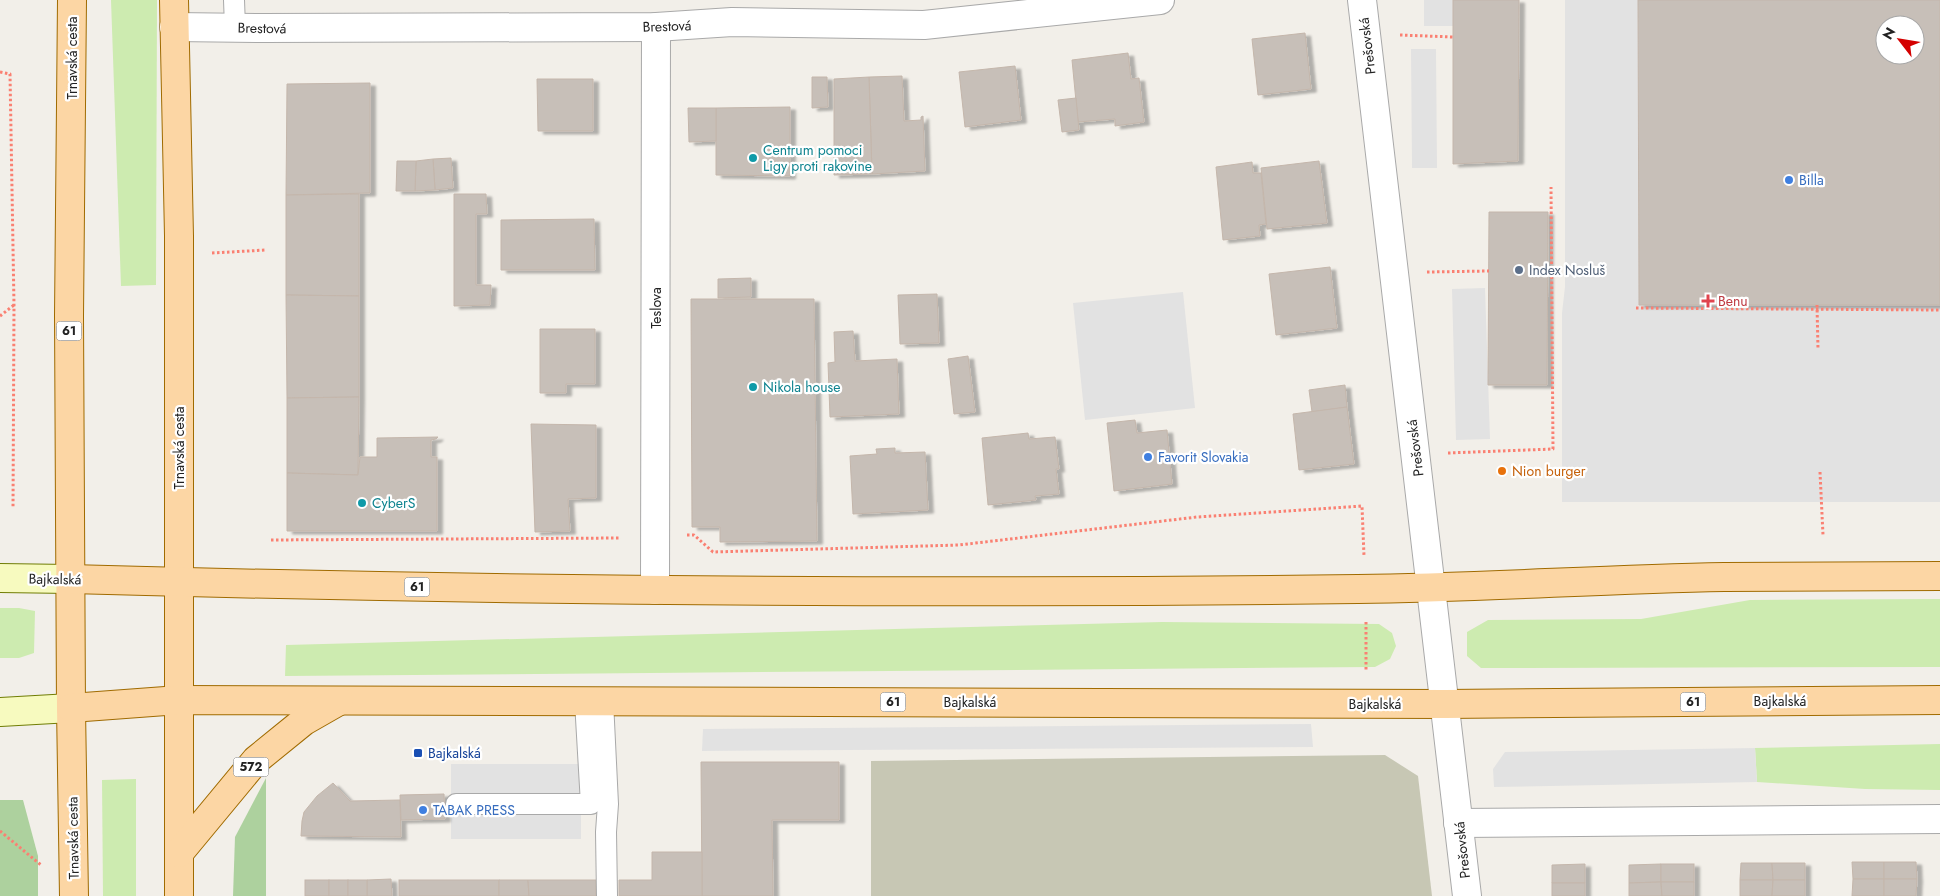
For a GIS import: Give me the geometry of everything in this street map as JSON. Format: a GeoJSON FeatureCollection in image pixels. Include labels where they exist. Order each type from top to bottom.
{"type":"FeatureCollection","features":[{"type":"Feature","properties":{"kind":"main road","name":"Trnavská cesta"},"geometry":{"type":"LineString","coordinates":[[72,0],[70,580],[74,896]]}},
{"type":"Feature","properties":{"kind":"main road","name":"Trnavská cesta"},"geometry":{"type":"LineString","coordinates":[[174,13],[179,236],[179,896]]}},
{"type":"Feature","properties":{"kind":"main road","name":"Bajkalská"},"geometry":{"type":"LineString","coordinates":[[0,578],[655,590],[917,592],[1365,589],[1724,577],[1940,576]]}},
{"type":"Feature","properties":{"kind":"main road","name":"Bajkalská"},"geometry":{"type":"LineString","coordinates":[[0,712],[178,700],[1367,704],[1940,700]]}},
{"type":"Feature","properties":{"kind":"main road","name":"572"},"geometry":{"type":"LineString","coordinates":[[179,853],[256,760],[304,721],[340,700]]}},
{"type":"Feature","properties":{"kind":"street","name":"Brestová"},"geometry":{"type":"LineString","coordinates":[[174,13],[234,27],[262,28],[656,27],[732,11],[850,24],[924,25],[1160,0]]}},
{"type":"Feature","properties":{"kind":"street","name":"Prešovská"},"geometry":{"type":"LineString","coordinates":[[1362,0],[1467,896]]}},
{"type":"Feature","properties":{"kind":"street","name":"Teslova"},"geometry":{"type":"LineString","coordinates":[[655,590],[656,27]]}},
{"type":"Feature","properties":{"kind":"street"},"geometry":{"type":"LineString","coordinates":[[1458,823],[1940,819]]}},
{"type":"Feature","properties":{"kind":"lane"},"geometry":{"type":"LineString","coordinates":[[234,0],[234,27]]}},
{"type":"Feature","properties":{"kind":"lane"},"geometry":{"type":"LineString","coordinates":[[594,701],[600,804],[606,832],[607,896]]}},
{"type":"Feature","properties":{"kind":"lane"},"geometry":{"type":"LineString","coordinates":[[456,804],[600,804]]}},
{"type":"Feature","properties":{"kind":"path"},"geometry":{"type":"LineString","coordinates":[[1392,35],[1453,37]]}},
{"type":"Feature","properties":{"kind":"path"},"geometry":{"type":"LineString","coordinates":[[0,72],[10,74],[14,305],[13,508]]}},
{"type":"Feature","properties":{"kind":"path"},"geometry":{"type":"LineString","coordinates":[[1439,453],[1554,449],[1551,187]]}},
{"type":"Feature","properties":{"kind":"path"},"geometry":{"type":"LineString","coordinates":[[209,253],[266,250]]}},
{"type":"Feature","properties":{"kind":"path"},"geometry":{"type":"LineString","coordinates":[[1418,272],[1489,270]]}},
{"type":"Feature","properties":{"kind":"path"},"geometry":{"type":"LineString","coordinates":[[1817,304],[1818,349]]}},
{"type":"Feature","properties":{"kind":"path"},"geometry":{"type":"LineString","coordinates":[[0,316],[14,305]]}},
{"type":"Feature","properties":{"kind":"path"},"geometry":{"type":"LineString","coordinates":[[1636,308],[1940,310]]}},
{"type":"Feature","properties":{"kind":"path"},"geometry":{"type":"LineString","coordinates":[[1820,472],[1823,535]]}},
{"type":"Feature","properties":{"kind":"path"},"geometry":{"type":"LineString","coordinates":[[271,540],[595,539],[694,535],[713,552],[952,546],[1197,517],[1362,506],[1367,704]]}},
{"type":"Feature","properties":{"kind":"path"},"geometry":{"type":"LineString","coordinates":[[0,831],[47,870]]}},
{"type":"Feature","properties":{"kind":"shaded area"},"geometry":{"type":"Polygon","coordinates":[[[1424,0],[1453,0],[1453,26],[1424,26],[1424,0]]]}},
{"type":"Feature","properties":{"kind":"shaded area"},"geometry":{"type":"Polygon","coordinates":[[[1565,0],[1638,0],[1639,304],[1940,305],[1940,502],[1562,502],[1562,313],[1565,287],[1565,0]]]}},
{"type":"Feature","properties":{"kind":"shaded area"},"geometry":{"type":"Polygon","coordinates":[[[1411,49],[1436,49],[1437,168],[1412,168],[1411,49]]]}},
{"type":"Feature","properties":{"kind":"shaded area"},"geometry":{"type":"Polygon","coordinates":[[[1485,288],[1490,439],[1456,440],[1452,289],[1485,288]]]}},
{"type":"Feature","properties":{"kind":"shaded area"},"geometry":{"type":"Polygon","coordinates":[[[1183,292],[1195,408],[1085,420],[1073,303],[1183,292]]]}},
{"type":"Feature","properties":{"kind":"shaded area"},"geometry":{"type":"Polygon","coordinates":[[[1311,724],[1313,747],[702,751],[703,729],[1311,724]]]}},
{"type":"Feature","properties":{"kind":"shaded area"},"geometry":{"type":"Polygon","coordinates":[[[1755,748],[1757,782],[1494,787],[1493,769],[1505,752],[1755,748]]]}},
{"type":"Feature","properties":{"kind":"shaded area"},"geometry":{"type":"Polygon","coordinates":[[[1385,755],[1418,776],[1432,896],[871,896],[871,761],[1385,755]]]}},
{"type":"Feature","properties":{"kind":"shaded area"},"geometry":{"type":"Polygon","coordinates":[[[451,764],[581,764],[581,839],[451,839],[451,764]]]}},
{"type":"Feature","properties":{"kind":"green space"},"geometry":{"type":"Polygon","coordinates":[[[111,0],[157,0],[156,285],[121,286],[111,0]]]}},
{"type":"Feature","properties":{"kind":"green space"},"geometry":{"type":"Polygon","coordinates":[[[1940,599],[1940,667],[1481,668],[1467,656],[1467,632],[1488,620],[1641,619],[1750,600],[1940,599]]]}},
{"type":"Feature","properties":{"kind":"green space"},"geometry":{"type":"Polygon","coordinates":[[[0,608],[19,608],[35,611],[34,653],[19,658],[0,658],[0,608]]]}},
{"type":"Feature","properties":{"kind":"green space"},"geometry":{"type":"Polygon","coordinates":[[[1162,622],[1379,624],[1392,633],[1396,646],[1390,659],[1375,667],[285,676],[286,645],[1162,622]]]}},
{"type":"Feature","properties":{"kind":"green space"},"geometry":{"type":"Polygon","coordinates":[[[1940,744],[1940,790],[1865,789],[1757,782],[1755,748],[1940,744]]]}},
{"type":"Feature","properties":{"kind":"green space"},"geometry":{"type":"Polygon","coordinates":[[[266,778],[266,896],[233,896],[235,837],[266,778]]]}},
{"type":"Feature","properties":{"kind":"green space"},"geometry":{"type":"Polygon","coordinates":[[[136,779],[136,896],[103,896],[102,780],[136,779]]]}},
{"type":"Feature","properties":{"kind":"green space"},"geometry":{"type":"Polygon","coordinates":[[[0,800],[23,800],[38,856],[38,896],[0,896],[0,800]]]}},
{"type":"Feature","properties":{"kind":"building"},"geometry":{"type":"Polygon","coordinates":[[[1453,0],[1519,0],[1518,161],[1453,164],[1453,0]]]}},
{"type":"Feature","properties":{"kind":"building","name":"Billa"},"geometry":{"type":"Polygon","coordinates":[[[1638,0],[1940,0],[1940,305],[1639,305],[1638,0]]]}},
{"type":"Feature","properties":{"kind":"building"},"geometry":{"type":"Polygon","coordinates":[[[1305,33],[1311,89],[1258,95],[1252,39],[1305,33]]]}},
{"type":"Feature","properties":{"kind":"building"},"geometry":{"type":"Polygon","coordinates":[[[1128,53],[1131,79],[1139,78],[1144,122],[1115,126],[1115,119],[1078,122],[1072,60],[1128,53]]]}},
{"type":"Feature","properties":{"kind":"building"},"geometry":{"type":"Polygon","coordinates":[[[1015,66],[1021,120],[965,127],[959,72],[1015,66]]]}},
{"type":"Feature","properties":{"kind":"building"},"geometry":{"type":"Polygon","coordinates":[[[902,76],[904,121],[921,120],[923,116],[925,171],[872,174],[869,77],[902,76]]]}},
{"type":"Feature","properties":{"kind":"building"},"geometry":{"type":"Polygon","coordinates":[[[812,77],[827,77],[828,107],[812,108],[812,77]]]}},
{"type":"Feature","properties":{"kind":"building"},"geometry":{"type":"Polygon","coordinates":[[[869,77],[872,174],[834,175],[834,79],[869,77]]]}},
{"type":"Feature","properties":{"kind":"building"},"geometry":{"type":"Polygon","coordinates":[[[537,79],[593,79],[593,131],[538,131],[537,79]]]}},
{"type":"Feature","properties":{"kind":"building"},"geometry":{"type":"Polygon","coordinates":[[[370,83],[370,193],[286,195],[287,84],[370,83]]]}},
{"type":"Feature","properties":{"kind":"building"},"geometry":{"type":"Polygon","coordinates":[[[1076,98],[1079,130],[1062,132],[1058,100],[1076,98]]]}},
{"type":"Feature","properties":{"kind":"building","name":"Centrum pomoci Ligy proti rakovine"},"geometry":{"type":"Polygon","coordinates":[[[790,107],[790,176],[716,175],[716,108],[790,107]]]}},
{"type":"Feature","properties":{"kind":"building"},"geometry":{"type":"Polygon","coordinates":[[[688,108],[716,108],[716,141],[689,142],[688,108]]]}},
{"type":"Feature","properties":{"kind":"building"},"geometry":{"type":"Polygon","coordinates":[[[451,158],[453,188],[435,190],[433,159],[451,158]]]}},
{"type":"Feature","properties":{"kind":"building"},"geometry":{"type":"Polygon","coordinates":[[[433,159],[435,190],[415,191],[416,161],[433,159]]]}},
{"type":"Feature","properties":{"kind":"building"},"geometry":{"type":"Polygon","coordinates":[[[397,161],[416,161],[415,191],[396,191],[397,161]]]}},
{"type":"Feature","properties":{"kind":"building"},"geometry":{"type":"Polygon","coordinates":[[[1319,161],[1327,223],[1267,229],[1261,168],[1319,161]]]}},
{"type":"Feature","properties":{"kind":"building"},"geometry":{"type":"Polygon","coordinates":[[[1252,162],[1253,173],[1261,173],[1266,224],[1259,225],[1260,236],[1223,240],[1216,167],[1252,162]]]}},
{"type":"Feature","properties":{"kind":"building"},"geometry":{"type":"Polygon","coordinates":[[[359,194],[359,296],[286,295],[286,195],[359,194]]]}},
{"type":"Feature","properties":{"kind":"building"},"geometry":{"type":"Polygon","coordinates":[[[454,194],[486,194],[487,214],[476,214],[476,285],[491,285],[490,305],[454,306],[454,194]]]}},
{"type":"Feature","properties":{"kind":"building"},"geometry":{"type":"Polygon","coordinates":[[[1489,212],[1548,212],[1547,385],[1488,385],[1489,212]]]}},
{"type":"Feature","properties":{"kind":"building"},"geometry":{"type":"Polygon","coordinates":[[[594,219],[595,270],[501,270],[501,220],[594,219]]]}},
{"type":"Feature","properties":{"kind":"building"},"geometry":{"type":"Polygon","coordinates":[[[1330,267],[1337,328],[1276,335],[1269,274],[1330,267]]]}},
{"type":"Feature","properties":{"kind":"building"},"geometry":{"type":"Polygon","coordinates":[[[751,278],[751,297],[718,298],[718,279],[751,278]]]}},
{"type":"Feature","properties":{"kind":"building"},"geometry":{"type":"Polygon","coordinates":[[[937,294],[939,343],[900,344],[898,295],[937,294]]]}},
{"type":"Feature","properties":{"kind":"building"},"geometry":{"type":"Polygon","coordinates":[[[286,295],[359,296],[359,397],[287,398],[286,295]]]}},
{"type":"Feature","properties":{"kind":"building","name":"Nikola house"},"geometry":{"type":"Polygon","coordinates":[[[691,299],[814,299],[817,541],[720,542],[720,527],[692,527],[691,299]]]}},
{"type":"Feature","properties":{"kind":"building"},"geometry":{"type":"Polygon","coordinates":[[[540,329],[595,329],[595,384],[566,384],[566,393],[540,393],[540,329]]]}},
{"type":"Feature","properties":{"kind":"building"},"geometry":{"type":"Polygon","coordinates":[[[853,331],[855,361],[897,359],[899,414],[830,417],[828,363],[835,362],[834,332],[853,331]]]}},
{"type":"Feature","properties":{"kind":"building"},"geometry":{"type":"Polygon","coordinates":[[[968,356],[975,412],[954,414],[948,359],[968,356]]]}},
{"type":"Feature","properties":{"kind":"building"},"geometry":{"type":"Polygon","coordinates":[[[1345,385],[1347,407],[1312,412],[1309,390],[1345,385]]]}},
{"type":"Feature","properties":{"kind":"building"},"geometry":{"type":"Polygon","coordinates":[[[359,397],[358,475],[287,473],[287,398],[359,397]]]}},
{"type":"Feature","properties":{"kind":"building"},"geometry":{"type":"Polygon","coordinates":[[[1347,407],[1354,464],[1299,470],[1293,414],[1347,407]]]}},
{"type":"Feature","properties":{"kind":"building"},"geometry":{"type":"Polygon","coordinates":[[[1135,420],[1137,433],[1167,430],[1172,484],[1114,491],[1107,423],[1135,420]]]}},
{"type":"Feature","properties":{"kind":"building"},"geometry":{"type":"Polygon","coordinates":[[[531,424],[596,425],[596,498],[568,499],[570,531],[535,532],[531,424]]]}},
{"type":"Feature","properties":{"kind":"building"},"geometry":{"type":"Polygon","coordinates":[[[1028,433],[1029,439],[1055,437],[1059,469],[1056,469],[1059,494],[1035,496],[1036,500],[988,505],[982,438],[1028,433]]]}},
{"type":"Feature","properties":{"kind":"building","name":"CyberS"},"geometry":{"type":"Polygon","coordinates":[[[438,437],[431,440],[431,457],[437,457],[437,531],[287,531],[287,473],[358,475],[360,457],[377,457],[377,438],[438,437]]]}},
{"type":"Feature","properties":{"kind":"building"},"geometry":{"type":"Polygon","coordinates":[[[895,448],[895,453],[925,452],[928,510],[853,514],[850,456],[877,454],[876,449],[895,448]]]}},
{"type":"Feature","properties":{"kind":"building"},"geometry":{"type":"Polygon","coordinates":[[[701,762],[839,762],[839,820],[772,820],[773,896],[702,896],[701,762]]]}},
{"type":"Feature","properties":{"kind":"building"},"geometry":{"type":"Polygon","coordinates":[[[333,783],[350,801],[400,800],[401,837],[301,836],[304,812],[317,796],[333,783]]]}},
{"type":"Feature","properties":{"kind":"building","name":"TABAK PRESS"},"geometry":{"type":"Polygon","coordinates":[[[444,794],[445,819],[401,820],[400,795],[444,794]]]}},
{"type":"Feature","properties":{"kind":"building"},"geometry":{"type":"Polygon","coordinates":[[[652,852],[702,852],[702,896],[619,896],[619,880],[652,880],[652,852]]]}},
{"type":"Feature","properties":{"kind":"building"},"geometry":{"type":"Polygon","coordinates":[[[1852,862],[1884,862],[1884,879],[1853,879],[1852,862]]]}},
{"type":"Feature","properties":{"kind":"building"},"geometry":{"type":"Polygon","coordinates":[[[1884,862],[1916,862],[1917,879],[1884,879],[1884,862]]]}},
{"type":"Feature","properties":{"kind":"building"},"geometry":{"type":"Polygon","coordinates":[[[1741,863],[1772,863],[1773,880],[1740,880],[1741,863]]]}},
{"type":"Feature","properties":{"kind":"building"},"geometry":{"type":"Polygon","coordinates":[[[1772,863],[1805,863],[1805,880],[1773,880],[1772,863]]]}},
{"type":"Feature","properties":{"kind":"building"},"geometry":{"type":"Polygon","coordinates":[[[1585,864],[1585,883],[1552,883],[1552,865],[1585,864]]]}},
{"type":"Feature","properties":{"kind":"building"},"geometry":{"type":"Polygon","coordinates":[[[1661,864],[1661,882],[1629,883],[1629,865],[1661,864]]]}},
{"type":"Feature","properties":{"kind":"building"},"geometry":{"type":"Polygon","coordinates":[[[1661,864],[1694,864],[1694,882],[1661,882],[1661,864]]]}},
{"type":"Feature","properties":{"kind":"building"},"geometry":{"type":"Polygon","coordinates":[[[391,879],[392,896],[367,896],[367,880],[391,879]]]}},
{"type":"Feature","properties":{"kind":"building"},"geometry":{"type":"Polygon","coordinates":[[[1853,879],[1884,879],[1884,896],[1852,896],[1853,879]]]}},
{"type":"Feature","properties":{"kind":"building"},"geometry":{"type":"Polygon","coordinates":[[[1884,879],[1917,879],[1916,896],[1884,896],[1884,879]]]}},
{"type":"Feature","properties":{"kind":"building"},"geometry":{"type":"Polygon","coordinates":[[[305,880],[329,880],[329,896],[305,896],[305,880]]]}},
{"type":"Feature","properties":{"kind":"building"},"geometry":{"type":"Polygon","coordinates":[[[329,880],[348,880],[348,896],[329,896],[329,880]]]}},
{"type":"Feature","properties":{"kind":"building"},"geometry":{"type":"Polygon","coordinates":[[[348,880],[367,880],[367,896],[348,896],[348,880]]]}},
{"type":"Feature","properties":{"kind":"building"},"geometry":{"type":"Polygon","coordinates":[[[399,880],[499,880],[499,896],[399,896],[399,880]]]}},
{"type":"Feature","properties":{"kind":"building"},"geometry":{"type":"Polygon","coordinates":[[[499,880],[528,880],[529,896],[499,896],[499,880]]]}},
{"type":"Feature","properties":{"kind":"building"},"geometry":{"type":"Polygon","coordinates":[[[528,880],[596,880],[596,896],[529,896],[528,880]]]}},
{"type":"Feature","properties":{"kind":"building"},"geometry":{"type":"Polygon","coordinates":[[[1740,880],[1773,880],[1772,896],[1740,896],[1740,880]]]}},
{"type":"Feature","properties":{"kind":"building"},"geometry":{"type":"Polygon","coordinates":[[[1773,880],[1805,880],[1805,896],[1772,896],[1773,880]]]}},
{"type":"Feature","properties":{"kind":"building"},"geometry":{"type":"Polygon","coordinates":[[[1661,882],[1662,896],[1629,896],[1629,883],[1661,882]]]}},
{"type":"Feature","properties":{"kind":"building"},"geometry":{"type":"Polygon","coordinates":[[[1661,882],[1694,882],[1694,896],[1662,896],[1661,882]]]}},
{"type":"Feature","properties":{"kind":"building"},"geometry":{"type":"Polygon","coordinates":[[[1552,883],[1585,883],[1585,896],[1552,896],[1552,883]]]}},
{"type":"Feature","properties":{"kind":"place","name":"Centrum pomoci Ligy proti rakovine"},"geometry":{"type":"Point","coordinates":[753,158]}},
{"type":"Feature","properties":{"kind":"place","name":"Billa"},"geometry":{"type":"Point","coordinates":[1789,180]}},
{"type":"Feature","properties":{"kind":"place","name":"Index Nosluš"},"geometry":{"type":"Point","coordinates":[1519,270]}},
{"type":"Feature","properties":{"kind":"place","name":"Benu"},"geometry":{"type":"Point","coordinates":[1708,301]}},
{"type":"Feature","properties":{"kind":"place","name":"Nikola house"},"geometry":{"type":"Point","coordinates":[753,387]}},
{"type":"Feature","properties":{"kind":"place","name":"Favorit Slovakia"},"geometry":{"type":"Point","coordinates":[1148,457]}},
{"type":"Feature","properties":{"kind":"place","name":"Nion burger"},"geometry":{"type":"Point","coordinates":[1502,471]}},
{"type":"Feature","properties":{"kind":"place","name":"CyberS"},"geometry":{"type":"Point","coordinates":[362,503]}},
{"type":"Feature","properties":{"kind":"place","name":"Bajkalská"},"geometry":{"type":"Point","coordinates":[418,753]}},
{"type":"Feature","properties":{"kind":"place","name":"TABAK PRESS"},"geometry":{"type":"Point","coordinates":[423,810]}}]}
